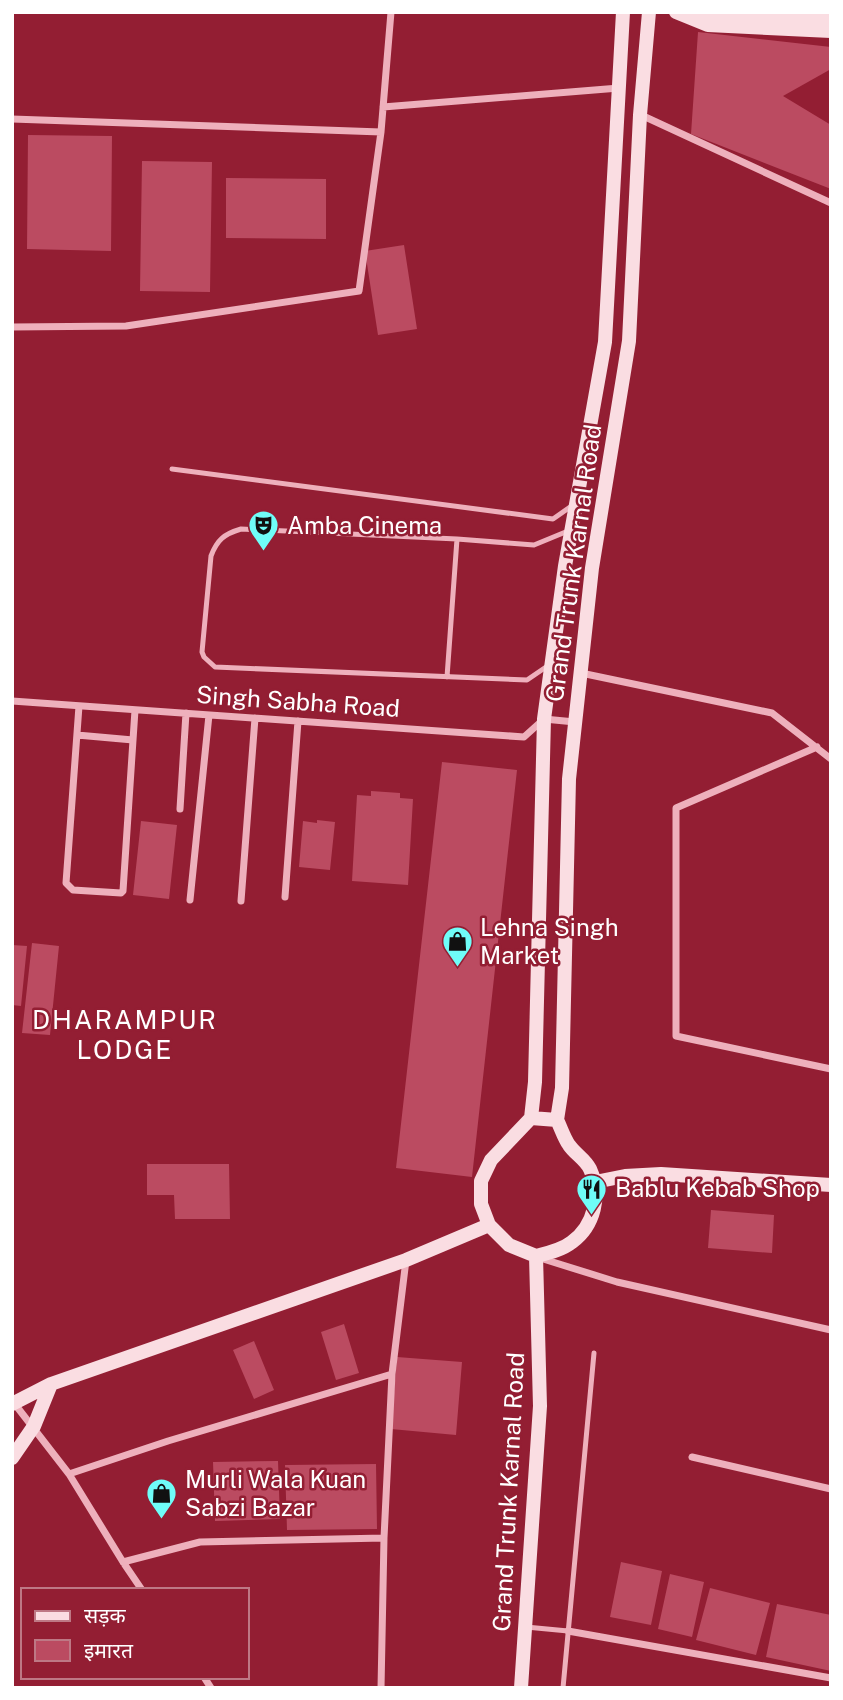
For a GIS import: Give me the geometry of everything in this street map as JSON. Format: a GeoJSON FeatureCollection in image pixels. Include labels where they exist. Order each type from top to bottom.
{"type":"FeatureCollection","features":[{"type":"Feature","properties":{"kind":"main road","name":"Grand Trunk Karnal Road"},"geometry":{"type":"LineString","coordinates":[[531,1118],[535,1082],[544,719],[571,529],[605,342],[623,12]]}},
{"type":"Feature","properties":{"kind":"main road","name":"Grand Trunk Karnal Road"},"geometry":{"type":"LineString","coordinates":[[557,1121],[562,1088],[569,779],[592,568],[629,341],[640,115],[649,12]]}},
{"type":"Feature","properties":{"kind":"main road"},"geometry":{"type":"LineString","coordinates":[[676,12],[708,25],[831,31]]}},
{"type":"Feature","properties":{"kind":"main road"},"geometry":{"type":"LineString","coordinates":[[701,12],[831,18]]}},
{"type":"Feature","properties":{"kind":"main road"},"geometry":{"type":"LineString","coordinates":[[531,1118],[557,1121],[569,1146],[590,1168],[595,1182],[596,1200],[592,1217],[583,1232],[570,1244],[536,1256],[509,1245],[489,1225],[481,1204],[481,1181],[491,1160],[531,1118]]}},
{"type":"Feature","properties":{"kind":"main road"},"geometry":{"type":"LineString","coordinates":[[595,1182],[625,1176],[661,1174],[831,1185]]}},
{"type":"Feature","properties":{"kind":"main road"},"geometry":{"type":"LineString","coordinates":[[13,1402],[51,1384],[406,1259],[489,1225]]}},
{"type":"Feature","properties":{"kind":"main road","name":"Grand Trunk Karnal Road"},"geometry":{"type":"LineString","coordinates":[[521,1688],[540,1406],[536,1256]]}},
{"type":"Feature","properties":{"kind":"main road"},"geometry":{"type":"LineString","coordinates":[[12,1458],[34,1426],[51,1384]]}},
{"type":"Feature","properties":{"kind":"street"},"geometry":{"type":"LineString","coordinates":[[12,327],[126,326],[359,291],[381,132],[391,12]]}},
{"type":"Feature","properties":{"kind":"street"},"geometry":{"type":"LineString","coordinates":[[383,107],[619,88]]}},
{"type":"Feature","properties":{"kind":"street"},"geometry":{"type":"LineString","coordinates":[[640,115],[831,203]]}},
{"type":"Feature","properties":{"kind":"street"},"geometry":{"type":"LineString","coordinates":[[12,119],[381,132]]}},
{"type":"Feature","properties":{"kind":"street"},"geometry":{"type":"LineString","coordinates":[[581,673],[772,713],[831,760]]}},
{"type":"Feature","properties":{"kind":"street","name":"Singh Sabha Road"},"geometry":{"type":"LineString","coordinates":[[12,701],[524,737],[544,719]]}},
{"type":"Feature","properties":{"kind":"street"},"geometry":{"type":"LineString","coordinates":[[79,706],[66,883],[73,890],[123,891],[135,710]]}},
{"type":"Feature","properties":{"kind":"street"},"geometry":{"type":"LineString","coordinates":[[180,809],[186,713]]}},
{"type":"Feature","properties":{"kind":"street"},"geometry":{"type":"LineString","coordinates":[[190,900],[209,715]]}},
{"type":"Feature","properties":{"kind":"street"},"geometry":{"type":"LineString","coordinates":[[241,901],[255,718]]}},
{"type":"Feature","properties":{"kind":"street"},"geometry":{"type":"LineString","coordinates":[[544,719],[575,722]]}},
{"type":"Feature","properties":{"kind":"street"},"geometry":{"type":"LineString","coordinates":[[285,897],[298,721]]}},
{"type":"Feature","properties":{"kind":"street"},"geometry":{"type":"LineString","coordinates":[[77,735],[133,740]]}},
{"type":"Feature","properties":{"kind":"street"},"geometry":{"type":"LineString","coordinates":[[817,747],[676,808],[676,1036],[831,1069]]}},
{"type":"Feature","properties":{"kind":"street"},"geometry":{"type":"LineString","coordinates":[[536,1256],[617,1282],[831,1330]]}},
{"type":"Feature","properties":{"kind":"street"},"geometry":{"type":"LineString","coordinates":[[381,1688],[384,1538],[392,1374],[406,1259]]}},
{"type":"Feature","properties":{"kind":"street"},"geometry":{"type":"LineString","coordinates":[[69,1474],[168,1441],[392,1374]]}},
{"type":"Feature","properties":{"kind":"street"},"geometry":{"type":"LineString","coordinates":[[13,1402],[69,1474],[141,1588]]}},
{"type":"Feature","properties":{"kind":"street"},"geometry":{"type":"LineString","coordinates":[[692,1457],[831,1489]]}},
{"type":"Feature","properties":{"kind":"street"},"geometry":{"type":"LineString","coordinates":[[122,1562],[200,1542],[384,1538]]}},
{"type":"Feature","properties":{"kind":"street"},"geometry":{"type":"LineString","coordinates":[[568,1631],[831,1678]]}},
{"type":"Feature","properties":{"kind":"lane"},"geometry":{"type":"LineString","coordinates":[[172,469],[553,519],[576,503]]}},
{"type":"Feature","properties":{"kind":"lane"},"geometry":{"type":"LineString","coordinates":[[552,663],[527,680],[215,667],[202,652],[211,556],[216,543],[226,533],[241,529],[534,545],[571,529]]}},
{"type":"Feature","properties":{"kind":"lane"},"geometry":{"type":"LineString","coordinates":[[447,677],[457,539]]}},
{"type":"Feature","properties":{"kind":"lane"},"geometry":{"type":"LineString","coordinates":[[563,1688],[594,1353]]}},
{"type":"Feature","properties":{"kind":"lane"},"geometry":{"type":"LineString","coordinates":[[525,1627],[568,1631]]}},
{"type":"Feature","properties":{"kind":"building"},"geometry":{"type":"Polygon","coordinates":[[[698,32],[831,47],[831,69],[783,96],[831,125],[831,189],[691,134],[698,32]]]}},
{"type":"Feature","properties":{"kind":"building"},"geometry":{"type":"Polygon","coordinates":[[[28,135],[112,136],[111,251],[27,249],[28,135]]]}},
{"type":"Feature","properties":{"kind":"building"},"geometry":{"type":"Polygon","coordinates":[[[142,161],[212,162],[210,292],[140,291],[142,161]]]}},
{"type":"Feature","properties":{"kind":"building"},"geometry":{"type":"Polygon","coordinates":[[[226,178],[326,179],[326,239],[226,238],[226,178]]]}},
{"type":"Feature","properties":{"kind":"building"},"geometry":{"type":"Polygon","coordinates":[[[404,245],[417,329],[378,335],[365,251],[404,245]]]}},
{"type":"Feature","properties":{"kind":"building","name":"Lehna Singh Market"},"geometry":{"type":"Polygon","coordinates":[[[442,762],[517,770],[472,1177],[396,1168],[442,762]]]}},
{"type":"Feature","properties":{"kind":"building"},"geometry":{"type":"Polygon","coordinates":[[[371,791],[400,793],[400,798],[413,799],[408,885],[352,881],[357,795],[371,796],[371,791]]]}},
{"type":"Feature","properties":{"kind":"building"},"geometry":{"type":"Polygon","coordinates":[[[317,820],[335,822],[330,870],[299,867],[303,821],[317,823],[317,820]]]}},
{"type":"Feature","properties":{"kind":"building"},"geometry":{"type":"Polygon","coordinates":[[[141,821],[177,825],[169,899],[133,895],[141,821]]]}},
{"type":"Feature","properties":{"kind":"building"},"geometry":{"type":"Polygon","coordinates":[[[32,943],[59,946],[50,1035],[22,1033],[32,943]]]}},
{"type":"Feature","properties":{"kind":"building"},"geometry":{"type":"Polygon","coordinates":[[[12,945],[27,946],[21,1006],[12,1005],[12,945]]]}},
{"type":"Feature","properties":{"kind":"building"},"geometry":{"type":"Polygon","coordinates":[[[147,1164],[229,1164],[230,1219],[175,1219],[174,1195],[147,1195],[147,1164]]]}},
{"type":"Feature","properties":{"kind":"building"},"geometry":{"type":"Polygon","coordinates":[[[711,1210],[774,1215],[772,1253],[708,1248],[711,1210]]]}},
{"type":"Feature","properties":{"kind":"building"},"geometry":{"type":"Polygon","coordinates":[[[344,1324],[359,1373],[336,1380],[321,1332],[344,1324]]]}},
{"type":"Feature","properties":{"kind":"building"},"geometry":{"type":"Polygon","coordinates":[[[254,1341],[274,1390],[254,1399],[233,1350],[254,1341]]]}},
{"type":"Feature","properties":{"kind":"building"},"geometry":{"type":"Polygon","coordinates":[[[397,1357],[462,1362],[456,1435],[391,1429],[397,1357]]]}},
{"type":"Feature","properties":{"kind":"building"},"geometry":{"type":"Polygon","coordinates":[[[278,1461],[280,1519],[215,1521],[213,1462],[278,1461]]]}},
{"type":"Feature","properties":{"kind":"building"},"geometry":{"type":"Polygon","coordinates":[[[376,1464],[377,1529],[287,1530],[285,1465],[376,1464]]]}},
{"type":"Feature","properties":{"kind":"building"},"geometry":{"type":"Polygon","coordinates":[[[621,1562],[662,1571],[651,1625],[610,1617],[621,1562]]]}},
{"type":"Feature","properties":{"kind":"building"},"geometry":{"type":"Polygon","coordinates":[[[670,1574],[704,1582],[692,1637],[658,1629],[670,1574]]]}},
{"type":"Feature","properties":{"kind":"building"},"geometry":{"type":"Polygon","coordinates":[[[710,1588],[770,1603],[756,1655],[696,1640],[710,1588]]]}},
{"type":"Feature","properties":{"kind":"building"},"geometry":{"type":"Polygon","coordinates":[[[777,1604],[831,1615],[831,1671],[766,1657],[777,1604]]]}},
{"type":"Feature","properties":{"kind":"place","name":"Amba Cinema"},"geometry":{"type":"Point","coordinates":[264,553]}},
{"type":"Feature","properties":{"kind":"place","name":"Lehna Singh Market"},"geometry":{"type":"Point","coordinates":[457,969]}},
{"type":"Feature","properties":{"kind":"place","name":"Bablu Kebab Shop"},"geometry":{"type":"Point","coordinates":[592,1216]}},
{"type":"Feature","properties":{"kind":"place","name":"Murli Wala Kuan Sabzi Bazar"},"geometry":{"type":"Point","coordinates":[162,1521]}},
{"type":"Feature","properties":{"kind":"district","name":"DHARAMPUR LODGE"},"geometry":{"type":"Point","coordinates":[125,1035]}}]}
